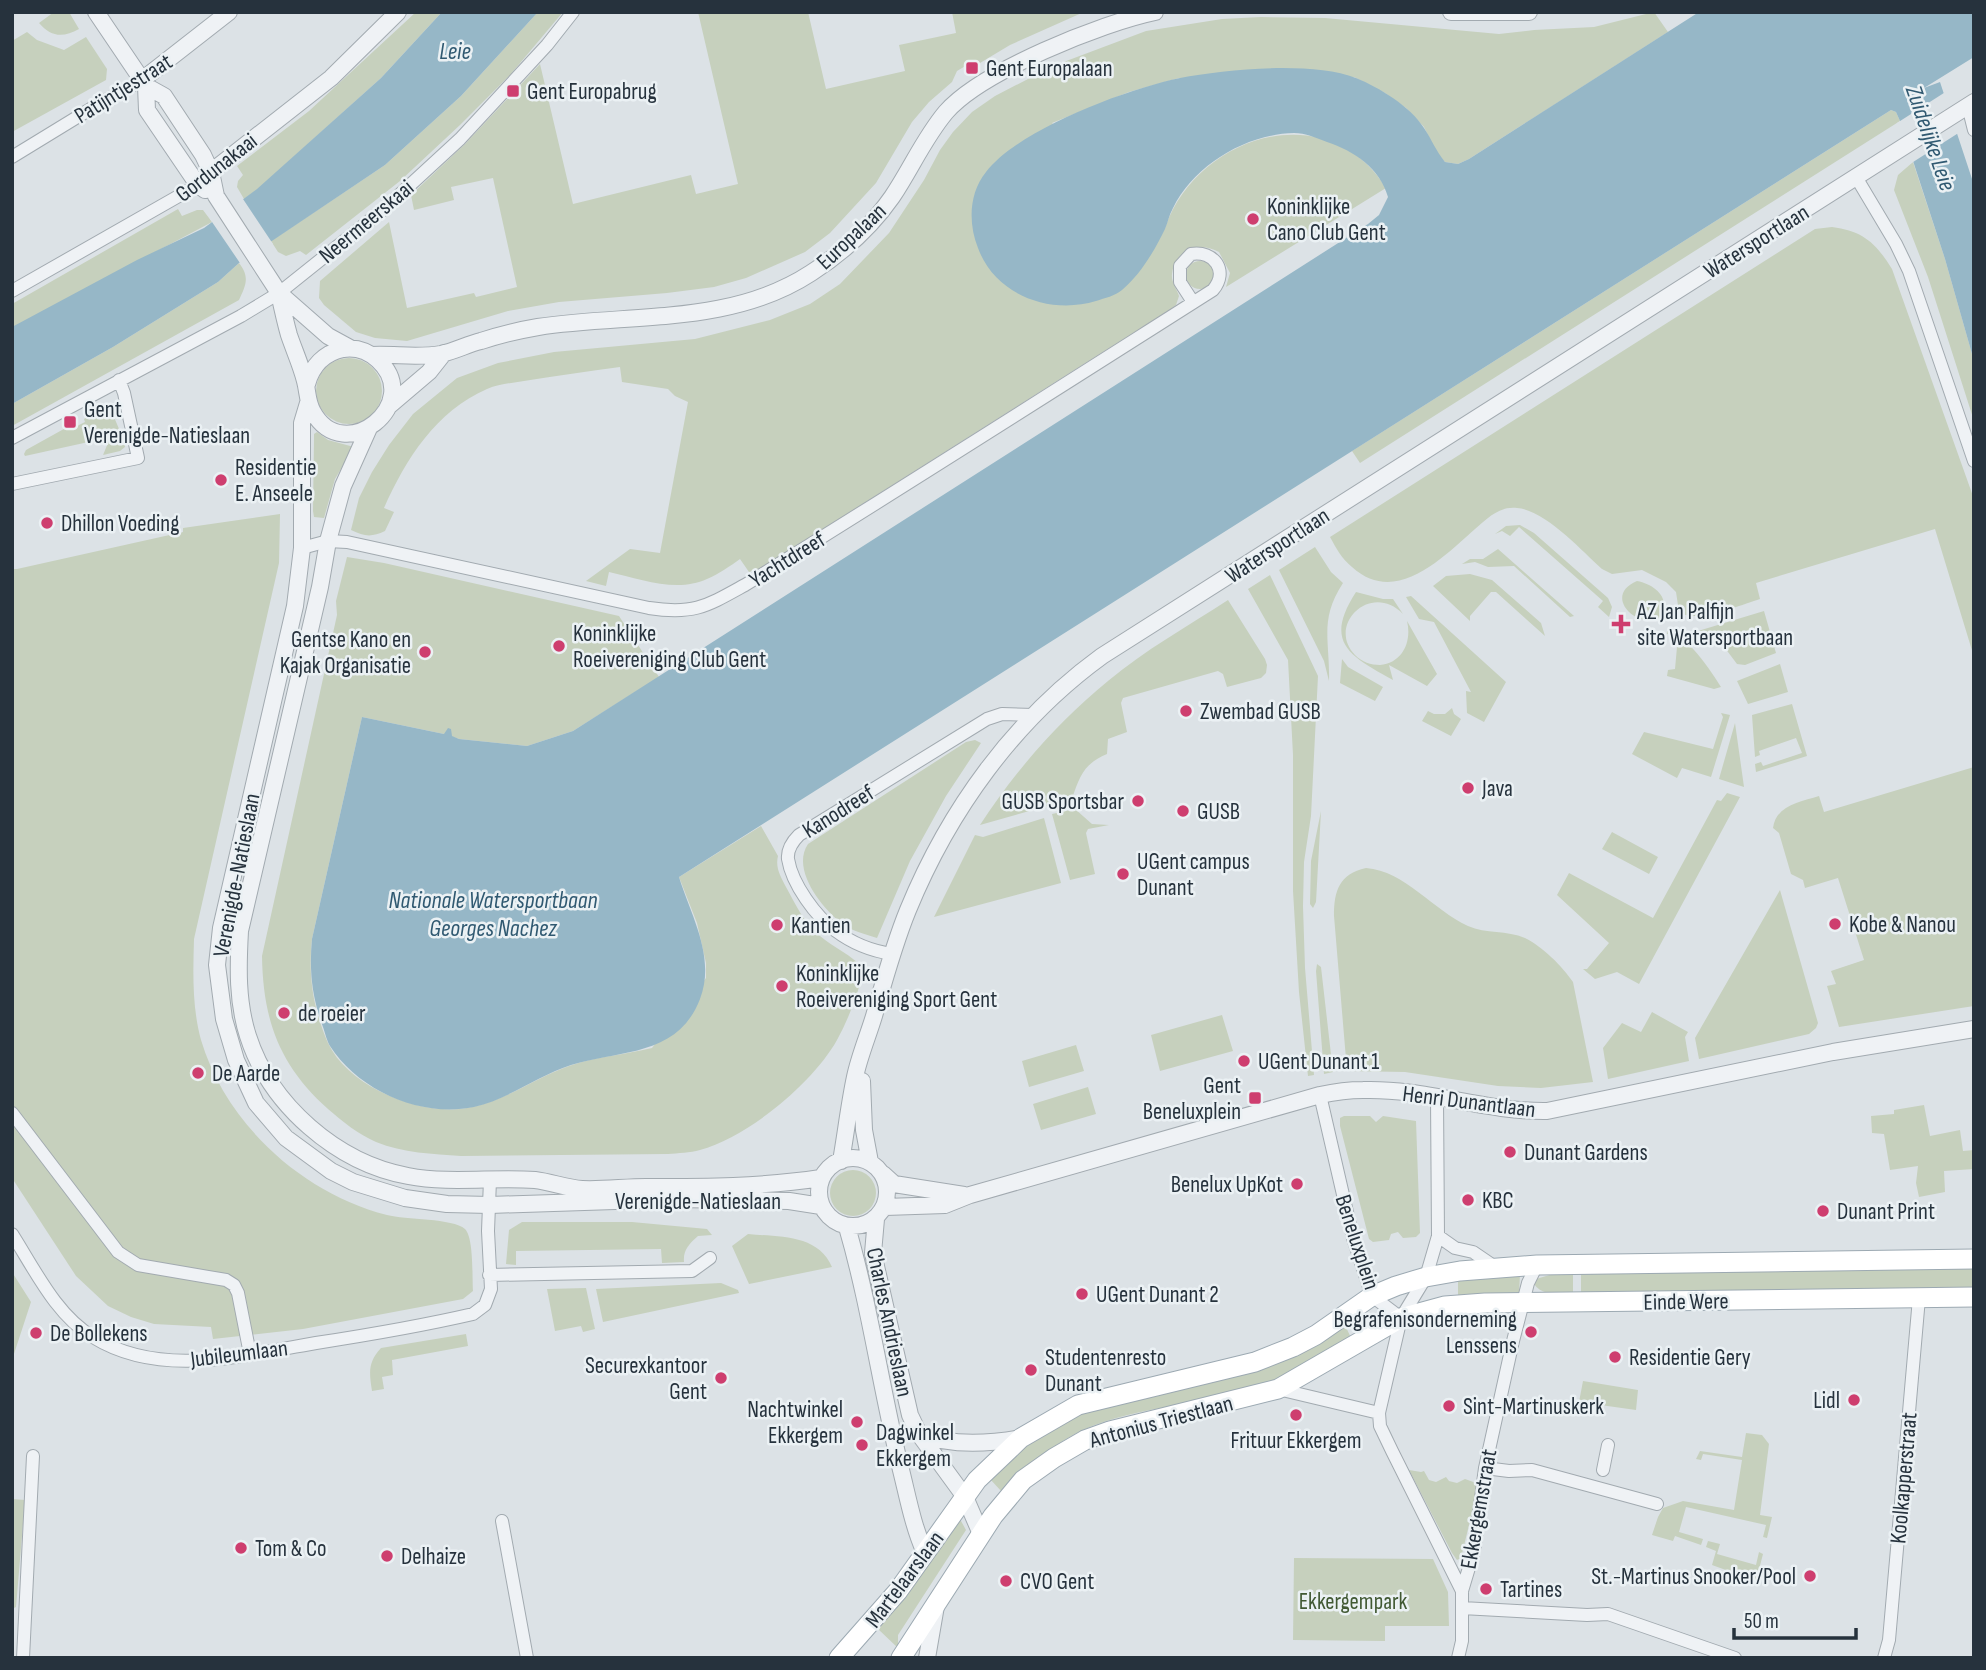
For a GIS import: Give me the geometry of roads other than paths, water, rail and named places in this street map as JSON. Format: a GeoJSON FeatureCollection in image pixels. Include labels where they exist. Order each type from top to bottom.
{"type":"FeatureCollection","features":[{"type":"Feature","properties":{"kind":"main road","name":"Einde Were"},"geometry":{"type":"LineString","coordinates":[[1426,1277],[1536,1265],[1974,1259]]}},
{"type":"Feature","properties":{"kind":"main road","name":"Antonius Triestlaan"},"geometry":{"type":"LineString","coordinates":[[965,1497],[986,1470],[1021,1438],[1078,1405],[1255,1362],[1316,1335],[1372,1296],[1426,1277]]}},
{"type":"Feature","properties":{"kind":"main road","name":"Einde Were"},"geometry":{"type":"LineString","coordinates":[[1401,1318],[1445,1306],[1523,1303],[1974,1297]]}},
{"type":"Feature","properties":{"kind":"main road","name":"Antonius Triestlaan"},"geometry":{"type":"LineString","coordinates":[[936,1606],[981,1534],[1023,1480],[1054,1458],[1085,1440],[1110,1431],[1278,1390],[1401,1318]]}},
{"type":"Feature","properties":{"kind":"main road","name":"Martelaarslaan"},"geometry":{"type":"LineString","coordinates":[[840,1658],[898,1591],[965,1497]]}},
{"type":"Feature","properties":{"kind":"main road","name":"Martelaarslaan"},"geometry":{"type":"LineString","coordinates":[[901,1658],[936,1606]]}},
{"type":"Feature","properties":{"kind":"street"},"geometry":{"type":"LineString","coordinates":[[96,12],[144,83],[164,96],[211,172],[216,196],[279,293],[328,336],[349,348],[372,355],[387,372],[391,383],[389,406]]}},
{"type":"Feature","properties":{"kind":"street","name":"Patijntjestraat"},"geometry":{"type":"LineString","coordinates":[[12,157],[97,105],[144,83],[229,12]]}},
{"type":"Feature","properties":{"kind":"street","name":"Gordunakaai"},"geometry":{"type":"LineString","coordinates":[[12,291],[198,185],[331,78],[398,12]]}},
{"type":"Feature","properties":{"kind":"street","name":"Neermeerskaai"},"geometry":{"type":"LineString","coordinates":[[12,438],[279,293],[384,209],[460,139],[547,45],[573,12]]}},
{"type":"Feature","properties":{"kind":"street","name":"Europalaan"},"geometry":{"type":"LineString","coordinates":[[372,355],[408,357],[444,354],[481,341],[538,328],[710,312],[749,302],[786,287],[811,274],[839,253],[872,221],[892,196],[949,109],[1008,69],[1074,38],[1155,12]]}},
{"type":"Feature","properties":{"kind":"street"},"geometry":{"type":"LineString","coordinates":[[1451,12],[1529,12]]}},
{"type":"Feature","properties":{"kind":"street"},"geometry":{"type":"LineString","coordinates":[[144,83],[148,110],[198,185],[216,196]]}},
{"type":"Feature","properties":{"kind":"street"},"geometry":{"type":"LineString","coordinates":[[1968,106],[1974,130]]}},
{"type":"Feature","properties":{"kind":"street","name":"Watersportlaan"},"geometry":{"type":"LineString","coordinates":[[841,1161],[855,1075],[892,954],[925,870],[974,787],[1034,715],[1069,680],[1102,656],[1968,106]]}},
{"type":"Feature","properties":{"kind":"street"},"geometry":{"type":"LineString","coordinates":[[1856,177],[1909,271],[1974,461]]}},
{"type":"Feature","properties":{"kind":"street","name":"Verenigde-Natieslaan"},"geometry":{"type":"LineString","coordinates":[[279,293],[289,335],[307,384],[308,402],[302,423],[302,548],[295,606],[221,928],[218,965],[229,1040],[256,1103],[286,1138],[331,1171],[376,1191],[405,1198],[447,1204],[490,1205],[676,1199],[789,1201],[821,1206]]}},
{"type":"Feature","properties":{"kind":"street","name":"Yachtdreef"},"geometry":{"type":"LineString","coordinates":[[328,541],[347,542],[649,608],[686,612],[717,601],[745,585],[939,465],[1193,302]]}},
{"type":"Feature","properties":{"kind":"street"},"geometry":{"type":"LineString","coordinates":[[307,384],[313,369],[322,358],[349,348]]}},
{"type":"Feature","properties":{"kind":"street","name":"Europalaan"},"geometry":{"type":"LineString","coordinates":[[389,406],[429,372],[444,354]]}},
{"type":"Feature","properties":{"kind":"street"},"geometry":{"type":"LineString","coordinates":[[12,484],[138,458],[119,380]]}},
{"type":"Feature","properties":{"kind":"street"},"geometry":{"type":"LineString","coordinates":[[308,402],[314,414],[332,430],[357,433],[369,428]]}},
{"type":"Feature","properties":{"kind":"street","name":"Verenigde-Natieslaan"},"geometry":{"type":"LineString","coordinates":[[389,406],[381,419],[369,428],[343,486],[328,541],[320,587],[240,931],[237,965],[248,1035],[258,1060],[274,1088],[318,1135],[343,1152],[383,1170],[410,1177],[536,1180],[581,1189],[734,1186],[821,1178]]}},
{"type":"Feature","properties":{"kind":"street"},"geometry":{"type":"LineString","coordinates":[[302,548],[328,541]]}},
{"type":"Feature","properties":{"kind":"street","name":"Kanodreef"},"geometry":{"type":"LineString","coordinates":[[892,954],[853,942],[835,931],[820,917],[797,881],[788,858],[790,846],[799,835],[988,719],[1002,714],[1034,715]]}},
{"type":"Feature","properties":{"kind":"street","name":"Henri Dunantlaan"},"geometry":{"type":"LineString","coordinates":[[880,1213],[945,1205],[970,1195],[1320,1095],[1364,1090],[1437,1098],[1508,1110],[1547,1111],[1833,1052],[1974,1029]]}},
{"type":"Feature","properties":{"kind":"street","name":"Watersportlaan"},"geometry":{"type":"LineString","coordinates":[[862,1057],[864,1130],[870,1162]]}},
{"type":"Feature","properties":{"kind":"street","name":"Beneluxplein"},"geometry":{"type":"LineString","coordinates":[[1320,1095],[1353,1238],[1372,1296],[1401,1318],[1426,1277],[1438,1236],[1437,1098]]}},
{"type":"Feature","properties":{"kind":"street"},"geometry":{"type":"LineString","coordinates":[[12,1113],[118,1252],[138,1265],[226,1280],[234,1285],[250,1354]]}},
{"type":"Feature","properties":{"kind":"street"},"geometry":{"type":"LineString","coordinates":[[821,1206],[821,1178],[835,1163],[850,1158],[863,1158],[883,1174]]}},
{"type":"Feature","properties":{"kind":"street","name":"Henri Dunantlaan"},"geometry":{"type":"LineString","coordinates":[[883,1174],[894,1184],[970,1195]]}},
{"type":"Feature","properties":{"kind":"street","name":"Charles Andrieslaan"},"geometry":{"type":"LineString","coordinates":[[883,1174],[888,1190],[880,1213],[873,1253],[916,1429],[965,1497],[981,1534]]}},
{"type":"Feature","properties":{"kind":"street"},"geometry":{"type":"LineString","coordinates":[[490,1180],[490,1205]]}},
{"type":"Feature","properties":{"kind":"street","name":"Jubileumlaan"},"geometry":{"type":"LineString","coordinates":[[12,1234],[60,1308],[93,1337],[120,1350],[145,1357],[181,1361],[214,1360],[473,1314],[485,1305],[491,1290],[490,1205]]}},
{"type":"Feature","properties":{"kind":"street","name":"Charles Andrieslaan"},"geometry":{"type":"LineString","coordinates":[[821,1206],[831,1219],[847,1227],[862,1226],[880,1213]]}},
{"type":"Feature","properties":{"kind":"street","name":"Charles Andrieslaan"},"geometry":{"type":"LineString","coordinates":[[847,1227],[891,1429],[914,1524],[925,1553]]}},
{"type":"Feature","properties":{"kind":"street"},"geometry":{"type":"LineString","coordinates":[[1438,1236],[1455,1248],[1473,1252],[1496,1268]]}},
{"type":"Feature","properties":{"kind":"street"},"geometry":{"type":"LineString","coordinates":[[489,1275],[692,1271],[710,1258]]}},
{"type":"Feature","properties":{"kind":"street","name":"Ekkergemstraat"},"geometry":{"type":"LineString","coordinates":[[1458,1658],[1462,1641],[1462,1591],[1474,1550],[1485,1468],[1528,1283],[1536,1265]]}},
{"type":"Feature","properties":{"kind":"street","name":"Koolkapperstraat"},"geometry":{"type":"LineString","coordinates":[[1884,1658],[1888,1640],[1919,1298]]}},
{"type":"Feature","properties":{"kind":"street"},"geometry":{"type":"LineString","coordinates":[[1278,1390],[1379,1413],[1401,1318]]}},
{"type":"Feature","properties":{"kind":"street","name":"Ekkergemstraat"},"geometry":{"type":"LineString","coordinates":[[1379,1413],[1380,1426],[1462,1591]]}},
{"type":"Feature","properties":{"kind":"street","name":"Charles Andrieslaan"},"geometry":{"type":"LineString","coordinates":[[891,1429],[916,1429],[943,1441],[1000,1442],[1021,1438]]}},
{"type":"Feature","properties":{"kind":"street"},"geometry":{"type":"LineString","coordinates":[[1603,1470],[1608,1445]]}},
{"type":"Feature","properties":{"kind":"street"},"geometry":{"type":"LineString","coordinates":[[23,1658],[33,1457]]}},
{"type":"Feature","properties":{"kind":"street"},"geometry":{"type":"LineString","coordinates":[[1485,1468],[1509,1471],[1532,1469],[1657,1504]]}},
{"type":"Feature","properties":{"kind":"street"},"geometry":{"type":"LineString","coordinates":[[502,1521],[527,1658]]}},
{"type":"Feature","properties":{"kind":"street"},"geometry":{"type":"LineString","coordinates":[[927,1658],[936,1606]]}},
{"type":"Feature","properties":{"kind":"street"},"geometry":{"type":"LineString","coordinates":[[1462,1608],[1608,1615],[1735,1658]]}},
{"type":"Feature","properties":{"kind":"water","name":"Leie"},"geometry":{"type":"Polygon","coordinates":[[[442,12],[538,12],[461,96],[385,165],[239,263],[218,282],[113,347],[12,404],[12,327],[137,260],[204,228],[257,189],[381,78],[442,12]]]}},
{"type":"Feature","properties":{"kind":"water","name":"Nationale Watersportbaan Georges Nachez"},"geometry":{"type":"Polygon","coordinates":[[[1699,12],[1974,12],[1974,57],[1924,88],[1940,82],[1974,185],[1974,361],[1945,259],[1900,121],[1896,112],[1891,110],[679,877],[700,937],[705,968],[700,999],[690,1018],[677,1032],[645,1048],[571,1065],[487,1103],[454,1109],[433,1108],[393,1098],[357,1076],[342,1062],[330,1046],[319,1016],[311,973],[312,939],[362,717],[444,734],[448,728],[451,729],[452,736],[459,739],[527,746],[573,731],[1368,224],[1379,215],[1388,197],[1379,177],[1365,162],[1337,146],[1298,133],[1258,139],[1223,155],[1194,178],[1173,208],[1157,245],[1135,277],[1122,290],[1096,301],[1061,305],[1043,303],[1011,289],[997,278],[978,248],[973,229],[973,199],[980,180],[1002,156],[1048,126],[1104,101],[1158,83],[1221,72],[1293,68],[1338,73],[1356,78],[1384,92],[1418,120],[1445,162],[1458,164],[1699,12]]]}},
{"type":"Feature","properties":{"kind":"place","name":"Gent Europalaan"},"geometry":{"type":"Point","coordinates":[972,68]}},
{"type":"Feature","properties":{"kind":"place","name":"Gent Europabrug"},"geometry":{"type":"Point","coordinates":[513,91]}},
{"type":"Feature","properties":{"kind":"place","name":"Koninklijke Cano Club Gent"},"geometry":{"type":"Point","coordinates":[1253,219]}},
{"type":"Feature","properties":{"kind":"place","name":"Gent Verenigde-Natieslaan"},"geometry":{"type":"Point","coordinates":[70,422]}},
{"type":"Feature","properties":{"kind":"place","name":"Residentie E. Anseele"},"geometry":{"type":"Point","coordinates":[221,480]}},
{"type":"Feature","properties":{"kind":"place","name":"Dhillon Voeding"},"geometry":{"type":"Point","coordinates":[47,523]}},
{"type":"Feature","properties":{"kind":"place","name":"AZ Jan Palfijn site Watersportbaan"},"geometry":{"type":"Point","coordinates":[1621,624]}},
{"type":"Feature","properties":{"kind":"place","name":"Koninklijke Roeivereniging Club Gent"},"geometry":{"type":"Point","coordinates":[559,646]}},
{"type":"Feature","properties":{"kind":"place","name":"Gentse Kano en Kajak Organisatie"},"geometry":{"type":"Point","coordinates":[425,652]}},
{"type":"Feature","properties":{"kind":"place","name":"Zwembad GUSB"},"geometry":{"type":"Point","coordinates":[1186,711]}},
{"type":"Feature","properties":{"kind":"place","name":"Java"},"geometry":{"type":"Point","coordinates":[1468,788]}},
{"type":"Feature","properties":{"kind":"place","name":"GUSB Sportsbar"},"geometry":{"type":"Point","coordinates":[1138,801]}},
{"type":"Feature","properties":{"kind":"place","name":"GUSB"},"geometry":{"type":"Point","coordinates":[1183,811]}},
{"type":"Feature","properties":{"kind":"place","name":"UGent campus Dunant"},"geometry":{"type":"Point","coordinates":[1123,874]}},
{"type":"Feature","properties":{"kind":"place","name":"Kobe & Nanou"},"geometry":{"type":"Point","coordinates":[1835,924]}},
{"type":"Feature","properties":{"kind":"place","name":"Kantien"},"geometry":{"type":"Point","coordinates":[777,925]}},
{"type":"Feature","properties":{"kind":"place","name":"Koninklijke Roeivereniging Sport Gent"},"geometry":{"type":"Point","coordinates":[782,986]}},
{"type":"Feature","properties":{"kind":"place","name":"de roeier"},"geometry":{"type":"Point","coordinates":[284,1013]}},
{"type":"Feature","properties":{"kind":"place","name":"UGent Dunant 1"},"geometry":{"type":"Point","coordinates":[1244,1061]}},
{"type":"Feature","properties":{"kind":"place","name":"De Aarde"},"geometry":{"type":"Point","coordinates":[198,1073]}},
{"type":"Feature","properties":{"kind":"place","name":"Gent Beneluxplein"},"geometry":{"type":"Point","coordinates":[1255,1098]}},
{"type":"Feature","properties":{"kind":"place","name":"Dunant Gardens"},"geometry":{"type":"Point","coordinates":[1510,1152]}},
{"type":"Feature","properties":{"kind":"place","name":"Benelux UpKot"},"geometry":{"type":"Point","coordinates":[1297,1184]}},
{"type":"Feature","properties":{"kind":"place","name":"KBC"},"geometry":{"type":"Point","coordinates":[1468,1200]}},
{"type":"Feature","properties":{"kind":"place","name":"Dunant Print"},"geometry":{"type":"Point","coordinates":[1823,1211]}},
{"type":"Feature","properties":{"kind":"place","name":"UGent Dunant 2"},"geometry":{"type":"Point","coordinates":[1082,1294]}},
{"type":"Feature","properties":{"kind":"place","name":"Begrafenisonderneming Lenssens"},"geometry":{"type":"Point","coordinates":[1531,1332]}},
{"type":"Feature","properties":{"kind":"place","name":"De Bollekens"},"geometry":{"type":"Point","coordinates":[36,1333]}},
{"type":"Feature","properties":{"kind":"place","name":"Residentie Gery"},"geometry":{"type":"Point","coordinates":[1615,1357]}},
{"type":"Feature","properties":{"kind":"place","name":"Studentenresto Dunant"},"geometry":{"type":"Point","coordinates":[1031,1370]}},
{"type":"Feature","properties":{"kind":"place","name":"Securexkantoor Gent"},"geometry":{"type":"Point","coordinates":[721,1378]}},
{"type":"Feature","properties":{"kind":"place","name":"Lidl"},"geometry":{"type":"Point","coordinates":[1854,1400]}},
{"type":"Feature","properties":{"kind":"place","name":"Sint-Martinuskerk"},"geometry":{"type":"Point","coordinates":[1449,1406]}},
{"type":"Feature","properties":{"kind":"place","name":"Frituur Ekkergem"},"geometry":{"type":"Point","coordinates":[1296,1415]}},
{"type":"Feature","properties":{"kind":"place","name":"Nachtwinkel Ekkergem"},"geometry":{"type":"Point","coordinates":[857,1422]}},
{"type":"Feature","properties":{"kind":"place","name":"Dagwinkel Ekkergem"},"geometry":{"type":"Point","coordinates":[862,1445]}},
{"type":"Feature","properties":{"kind":"place","name":"Tom & Co"},"geometry":{"type":"Point","coordinates":[241,1548]}},
{"type":"Feature","properties":{"kind":"place","name":"Delhaize"},"geometry":{"type":"Point","coordinates":[387,1556]}},
{"type":"Feature","properties":{"kind":"place","name":"St.-Martinus Snooker/Pool"},"geometry":{"type":"Point","coordinates":[1810,1576]}},
{"type":"Feature","properties":{"kind":"place","name":"CVO Gent"},"geometry":{"type":"Point","coordinates":[1006,1581]}},
{"type":"Feature","properties":{"kind":"place","name":"Tartines"},"geometry":{"type":"Point","coordinates":[1486,1589]}},
{"type":"Feature","properties":{"kind":"water label","name":"Zuidelijke Leie"},"geometry":{"type":"Point","coordinates":[1931,138]}},
{"type":"Feature","properties":{"kind":"park label","name":"Ekkergempark"},"geometry":{"type":"Point","coordinates":[1353,1601]}}]}
